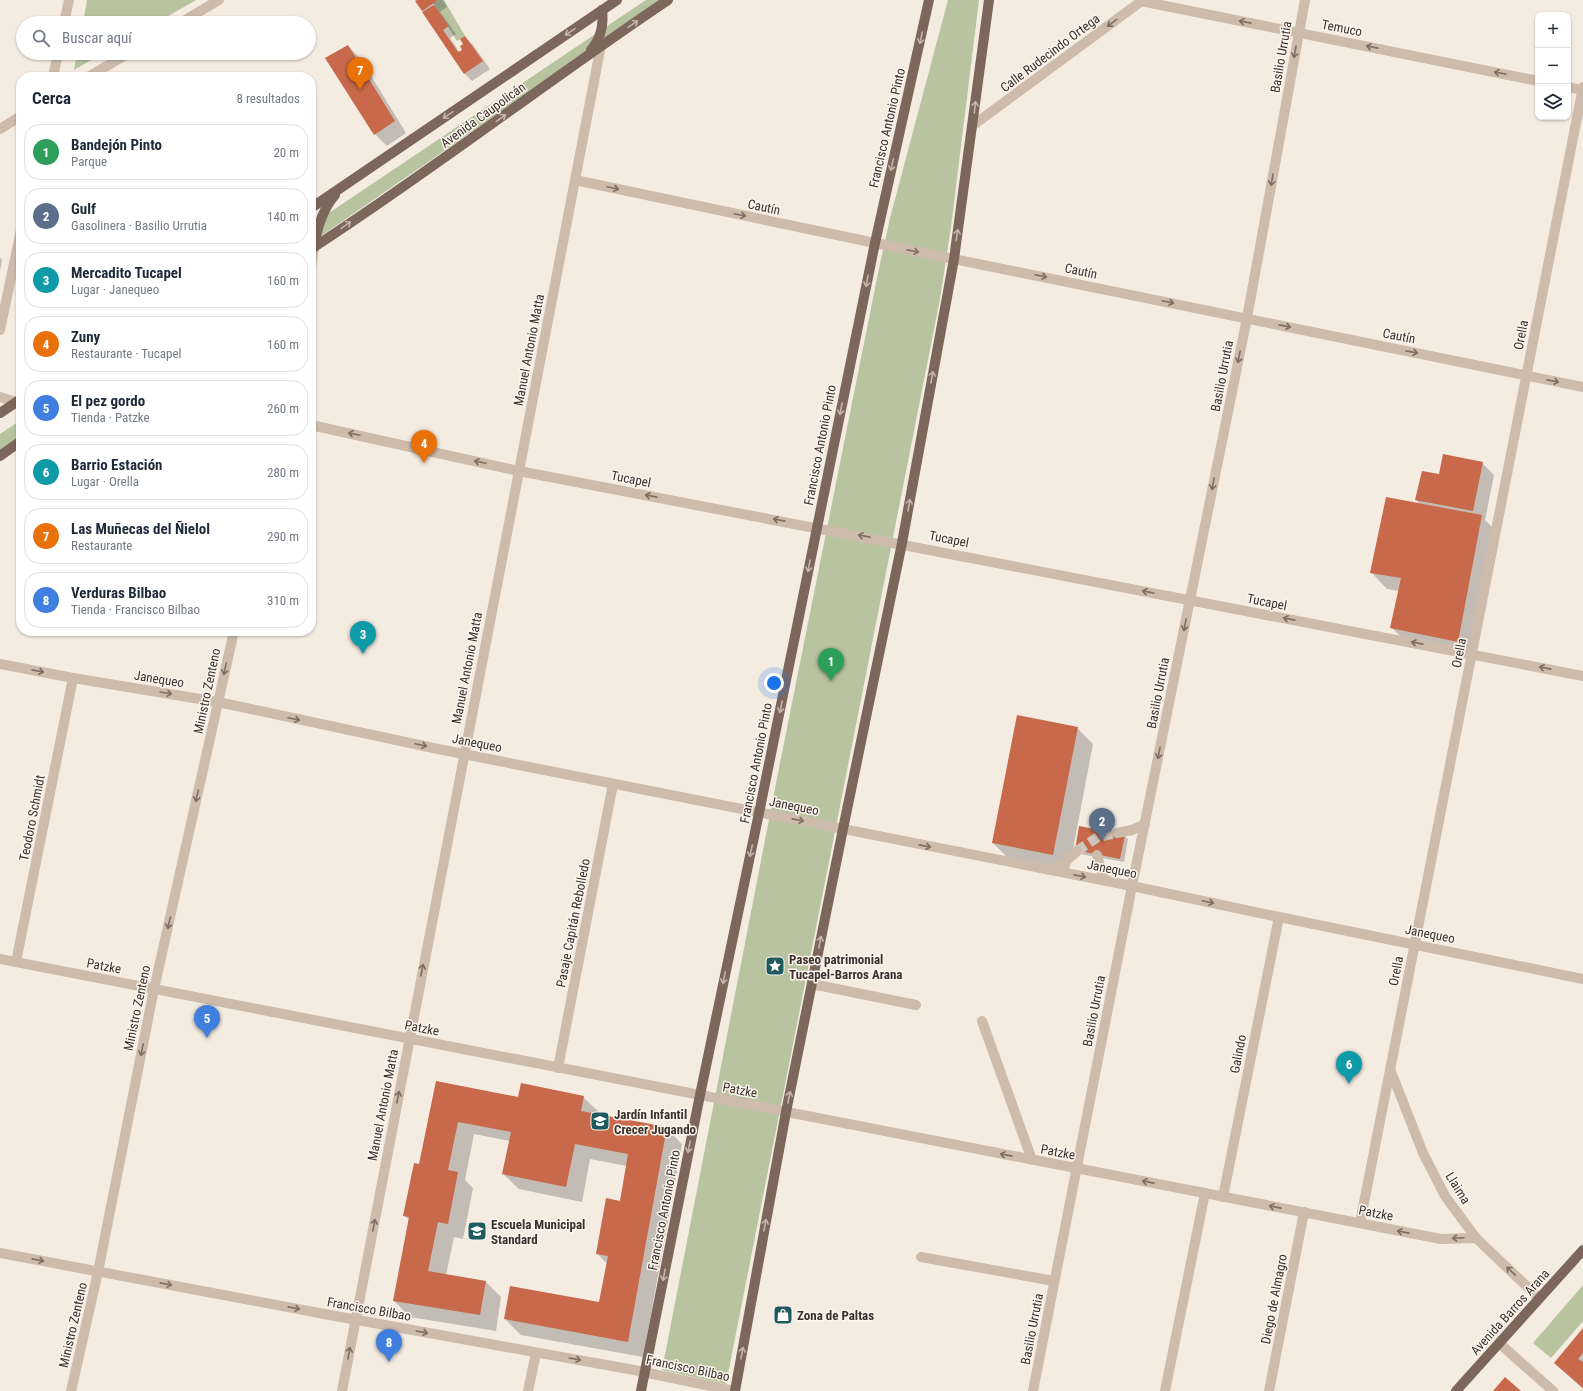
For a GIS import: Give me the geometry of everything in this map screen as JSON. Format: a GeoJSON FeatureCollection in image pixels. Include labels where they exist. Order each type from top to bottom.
{"type":"FeatureCollection","features":[{"type":"Feature","properties":{"kind":"main road","name":"Avenida Caupolicán"},"geometry":{"type":"LineString","coordinates":[[316,205],[602,5],[617,0]]}},
{"type":"Feature","properties":{"kind":"main road","name":"Avenida Caupolicán"},"geometry":{"type":"LineString","coordinates":[[316,246],[458,149],[600,45],[668,0]]}},
{"type":"Feature","properties":{"kind":"main road","name":"Francisco Antonio Pinto"},"geometry":{"type":"LineString","coordinates":[[641,1391],[700,1095],[875,243],[929,0]]}},
{"type":"Feature","properties":{"kind":"main road"},"geometry":{"type":"LineString","coordinates":[[734,1391],[786,1112],[842,829],[902,543],[954,259],[989,0]]}},
{"type":"Feature","properties":{"kind":"main road"},"geometry":{"type":"LineString","coordinates":[[579,61],[594,46],[599,36],[603,19],[602,5]]}},
{"type":"Feature","properties":{"kind":"main road"},"geometry":{"type":"LineString","coordinates":[[316,232],[326,208],[340,189]]}},
{"type":"Feature","properties":{"kind":"main road"},"geometry":{"type":"LineString","coordinates":[[0,413],[16,402]]}},
{"type":"Feature","properties":{"kind":"main road"},"geometry":{"type":"LineString","coordinates":[[0,456],[16,445]]}},
{"type":"Feature","properties":{"kind":"main road","name":"Avenida Barros Arana"},"geometry":{"type":"LineString","coordinates":[[1456,1391],[1583,1250]]}},
{"type":"Feature","properties":{"kind":"street"},"geometry":{"type":"LineString","coordinates":[[66,16],[69,0]]}},
{"type":"Feature","properties":{"kind":"street"},"geometry":{"type":"LineString","coordinates":[[192,16],[219,0]]}},
{"type":"Feature","properties":{"kind":"street","name":"Basilio Urrutia"},"geometry":{"type":"LineString","coordinates":[[1033,1391],[1144,824],[1246,318],[1305,0]]}},
{"type":"Feature","properties":{"kind":"street","name":"Calle Rudecindo Ortega"},"geometry":{"type":"LineString","coordinates":[[972,126],[1142,1]]}},
{"type":"Feature","properties":{"kind":"street","name":"Temuco"},"geometry":{"type":"LineString","coordinates":[[1142,1],[1535,80]]}},
{"type":"Feature","properties":{"kind":"street","name":"Manuel Antonio Matta"},"geometry":{"type":"LineString","coordinates":[[342,1391],[600,45]]}},
{"type":"Feature","properties":{"kind":"street"},"geometry":{"type":"LineString","coordinates":[[54,72],[57,60]]}},
{"type":"Feature","properties":{"kind":"street"},"geometry":{"type":"LineString","coordinates":[[97,72],[117,60]]}},
{"type":"Feature","properties":{"kind":"street"},"geometry":{"type":"LineString","coordinates":[[1571,87],[1583,89]]}},
{"type":"Feature","properties":{"kind":"street","name":"Orella"},"geometry":{"type":"LineString","coordinates":[[1360,1223],[1583,89]]}},
{"type":"Feature","properties":{"kind":"street"},"geometry":{"type":"LineString","coordinates":[[0,129],[16,119]]}},
{"type":"Feature","properties":{"kind":"street","name":"Cautín"},"geometry":{"type":"LineString","coordinates":[[575,180],[875,243],[1583,387]]}},
{"type":"Feature","properties":{"kind":"street"},"geometry":{"type":"LineString","coordinates":[[0,330],[16,254]]}},
{"type":"Feature","properties":{"kind":"street"},"geometry":{"type":"LineString","coordinates":[[0,397],[16,400]]}},
{"type":"Feature","properties":{"kind":"street","name":"Tucapel"},"geometry":{"type":"LineString","coordinates":[[316,426],[518,471],[902,543],[1583,676]]}},
{"type":"Feature","properties":{"kind":"street","name":"Ministro Zenteno"},"geometry":{"type":"LineString","coordinates":[[71,1391],[98,1272],[154,989],[233,636]]}},
{"type":"Feature","properties":{"kind":"street","name":"Janequeo"},"geometry":{"type":"LineString","coordinates":[[0,664],[73,678],[218,702],[464,754],[1132,886],[1583,979]]}},
{"type":"Feature","properties":{"kind":"street","name":"Teodoro Schmidt"},"geometry":{"type":"LineString","coordinates":[[16,962],[73,678]]}},
{"type":"Feature","properties":{"kind":"street","name":"Pasaje Capitán Rebolledo"},"geometry":{"type":"LineString","coordinates":[[558,1068],[613,784]]}},
{"type":"Feature","properties":{"kind":"street"},"geometry":{"type":"LineString","coordinates":[[1117,833],[1132,830],[1144,824]]}},
{"type":"Feature","properties":{"kind":"street"},"geometry":{"type":"LineString","coordinates":[[1049,870],[1065,862],[1077,851]]}},
{"type":"Feature","properties":{"kind":"street"},"geometry":{"type":"LineString","coordinates":[[1098,855],[1106,881]]}},
{"type":"Feature","properties":{"kind":"street","name":"Galindo"},"geometry":{"type":"LineString","coordinates":[[1222,1197],[1279,917]]}},
{"type":"Feature","properties":{"kind":"street","name":"Patzke"},"geometry":{"type":"LineString","coordinates":[[0,959],[1441,1239],[1476,1238]]}},
{"type":"Feature","properties":{"kind":"street"},"geometry":{"type":"LineString","coordinates":[[812,984],[916,1005]]}},
{"type":"Feature","properties":{"kind":"street"},"geometry":{"type":"LineString","coordinates":[[982,1021],[1032,1160]]}},
{"type":"Feature","properties":{"kind":"street","name":"Llaima"},"geometry":{"type":"LineString","coordinates":[[1390,1069],[1423,1153],[1445,1196],[1476,1238],[1539,1298]]}},
{"type":"Feature","properties":{"kind":"street"},"geometry":{"type":"LineString","coordinates":[[1165,1391],[1205,1193]]}},
{"type":"Feature","properties":{"kind":"street","name":"Diego de Almagro"},"geometry":{"type":"LineString","coordinates":[[1269,1391],[1304,1212]]}},
{"type":"Feature","properties":{"kind":"street","name":"Francisco Bilbao"},"geometry":{"type":"LineString","coordinates":[[0,1253],[645,1373],[734,1391]]}},
{"type":"Feature","properties":{"kind":"street"},"geometry":{"type":"LineString","coordinates":[[921,1257],[1054,1281]]}},
{"type":"Feature","properties":{"kind":"street"},"geometry":{"type":"LineString","coordinates":[[1500,1343],[1553,1391]]}},
{"type":"Feature","properties":{"kind":"street"},"geometry":{"type":"LineString","coordinates":[[528,1391],[536,1353]]}},
{"type":"Feature","properties":{"kind":"green space"},"geometry":{"type":"Polygon","coordinates":[[[87,0],[196,0],[168,16],[84,16],[87,0]]]}},
{"type":"Feature","properties":{"kind":"green space"},"geometry":{"type":"Polygon","coordinates":[[[438,0],[444,0],[465,36],[457,41],[433,3],[438,0]]]}},
{"type":"Feature","properties":{"kind":"green space"},"geometry":{"type":"Polygon","coordinates":[[[646,0],[662,0],[316,240],[316,222],[646,0]]]}},
{"type":"Feature","properties":{"kind":"green space"},"geometry":{"type":"Polygon","coordinates":[[[948,0],[979,0],[951,227],[940,299],[726,1384],[662,1370],[779,768],[878,273],[890,218],[948,0]]]}},
{"type":"Feature","properties":{"kind":"green space"},"geometry":{"type":"Polygon","coordinates":[[[76,60],[91,60],[74,70],[76,60]]]}},
{"type":"Feature","properties":{"kind":"green space"},"geometry":{"type":"Polygon","coordinates":[[[16,423],[16,440],[0,451],[0,434],[16,423]]]}},
{"type":"Feature","properties":{"kind":"green space"},"geometry":{"type":"Polygon","coordinates":[[[1583,1285],[1583,1321],[1551,1358],[1533,1343],[1583,1285]]]}},
{"type":"Feature","properties":{"kind":"building"},"geometry":{"type":"Polygon","coordinates":[[[438,0],[422,11],[415,1],[438,0]]]}},
{"type":"Feature","properties":{"kind":"building"},"geometry":{"type":"Polygon","coordinates":[[[434,5],[449,26],[443,30],[458,52],[462,50],[460,46],[463,44],[460,39],[465,36],[483,61],[464,74],[422,12],[434,5]]]}},
{"type":"Feature","properties":{"kind":"building"},"geometry":{"type":"Polygon","coordinates":[[[348,45],[395,121],[374,135],[325,58],[348,45]]]}},
{"type":"Feature","properties":{"kind":"building"},"geometry":{"type":"Polygon","coordinates":[[[1443,454],[1483,462],[1473,511],[1415,500],[1422,471],[1439,474],[1443,454]]]}},
{"type":"Feature","properties":{"kind":"building"},"geometry":{"type":"Polygon","coordinates":[[[1386,497],[1482,515],[1458,642],[1390,628],[1401,578],[1370,573],[1386,497]]]}},
{"type":"Feature","properties":{"kind":"building"},"geometry":{"type":"Polygon","coordinates":[[[1017,715],[1078,727],[1053,855],[992,843],[1017,715]]]}},
{"type":"Feature","properties":{"kind":"building"},"geometry":{"type":"Polygon","coordinates":[[[1079,826],[1125,835],[1120,859],[1075,850],[1079,826]]]}},
{"type":"Feature","properties":{"kind":"building"},"geometry":{"type":"Polygon","coordinates":[[[436,1081],[518,1097],[521,1083],[584,1096],[581,1111],[667,1127],[628,1342],[504,1319],[510,1286],[599,1302],[608,1256],[596,1254],[606,1198],[620,1201],[628,1154],[575,1144],[566,1187],[502,1174],[511,1132],[458,1122],[448,1170],[458,1172],[448,1224],[438,1222],[428,1271],[486,1281],[480,1315],[393,1301],[409,1217],[403,1216],[414,1163],[419,1164],[436,1081]]]}},
{"type":"Feature","properties":{"kind":"building"},"geometry":{"type":"Polygon","coordinates":[[[1583,1328],[1583,1353],[1578,1359],[1583,1362],[1583,1388],[1554,1363],[1583,1328]]]}},
{"type":"Feature","properties":{"kind":"building"},"geometry":{"type":"Polygon","coordinates":[[[1505,1377],[1521,1391],[1493,1391],[1505,1377]]]}},
{"type":"Feature","properties":{"kind":"tunnel"},"geometry":{"type":"LineString","coordinates":[[1077,851],[1098,837],[1117,833]]}},
{"type":"Feature","properties":{"kind":"place","name":"Las Muñecas del Ñielol"},"geometry":{"type":"Point","coordinates":[360,90]}},
{"type":"Feature","properties":{"kind":"place","name":"Zuny"},"geometry":{"type":"Point","coordinates":[424,463]}},
{"type":"Feature","properties":{"kind":"place","name":"Mercadito Tucapel"},"geometry":{"type":"Point","coordinates":[363,654]}},
{"type":"Feature","properties":{"kind":"place","name":"Bandejón Pinto"},"geometry":{"type":"Point","coordinates":[831,681]}},
{"type":"Feature","properties":{"kind":"place","name":"Gulf"},"geometry":{"type":"Point","coordinates":[1102,841]}},
{"type":"Feature","properties":{"kind":"place","name":"Paseo patrimonial Tucapel-Barros Arana"},"geometry":{"type":"Point","coordinates":[775,966]}},
{"type":"Feature","properties":{"kind":"place","name":"El pez gordo"},"geometry":{"type":"Point","coordinates":[207,1038]}},
{"type":"Feature","properties":{"kind":"place","name":"Barrio Estación"},"geometry":{"type":"Point","coordinates":[1349,1084]}},
{"type":"Feature","properties":{"kind":"place","name":"Jardín Infantil Crecer Jugando"},"geometry":{"type":"Point","coordinates":[600,1121]}},
{"type":"Feature","properties":{"kind":"place","name":"Escuela Municipal Standard"},"geometry":{"type":"Point","coordinates":[477,1231]}},
{"type":"Feature","properties":{"kind":"place","name":"Zona de Paltas"},"geometry":{"type":"Point","coordinates":[783,1315]}},
{"type":"Feature","properties":{"kind":"place","name":"Verduras Bilbao"},"geometry":{"type":"Point","coordinates":[389,1362]}}]}
